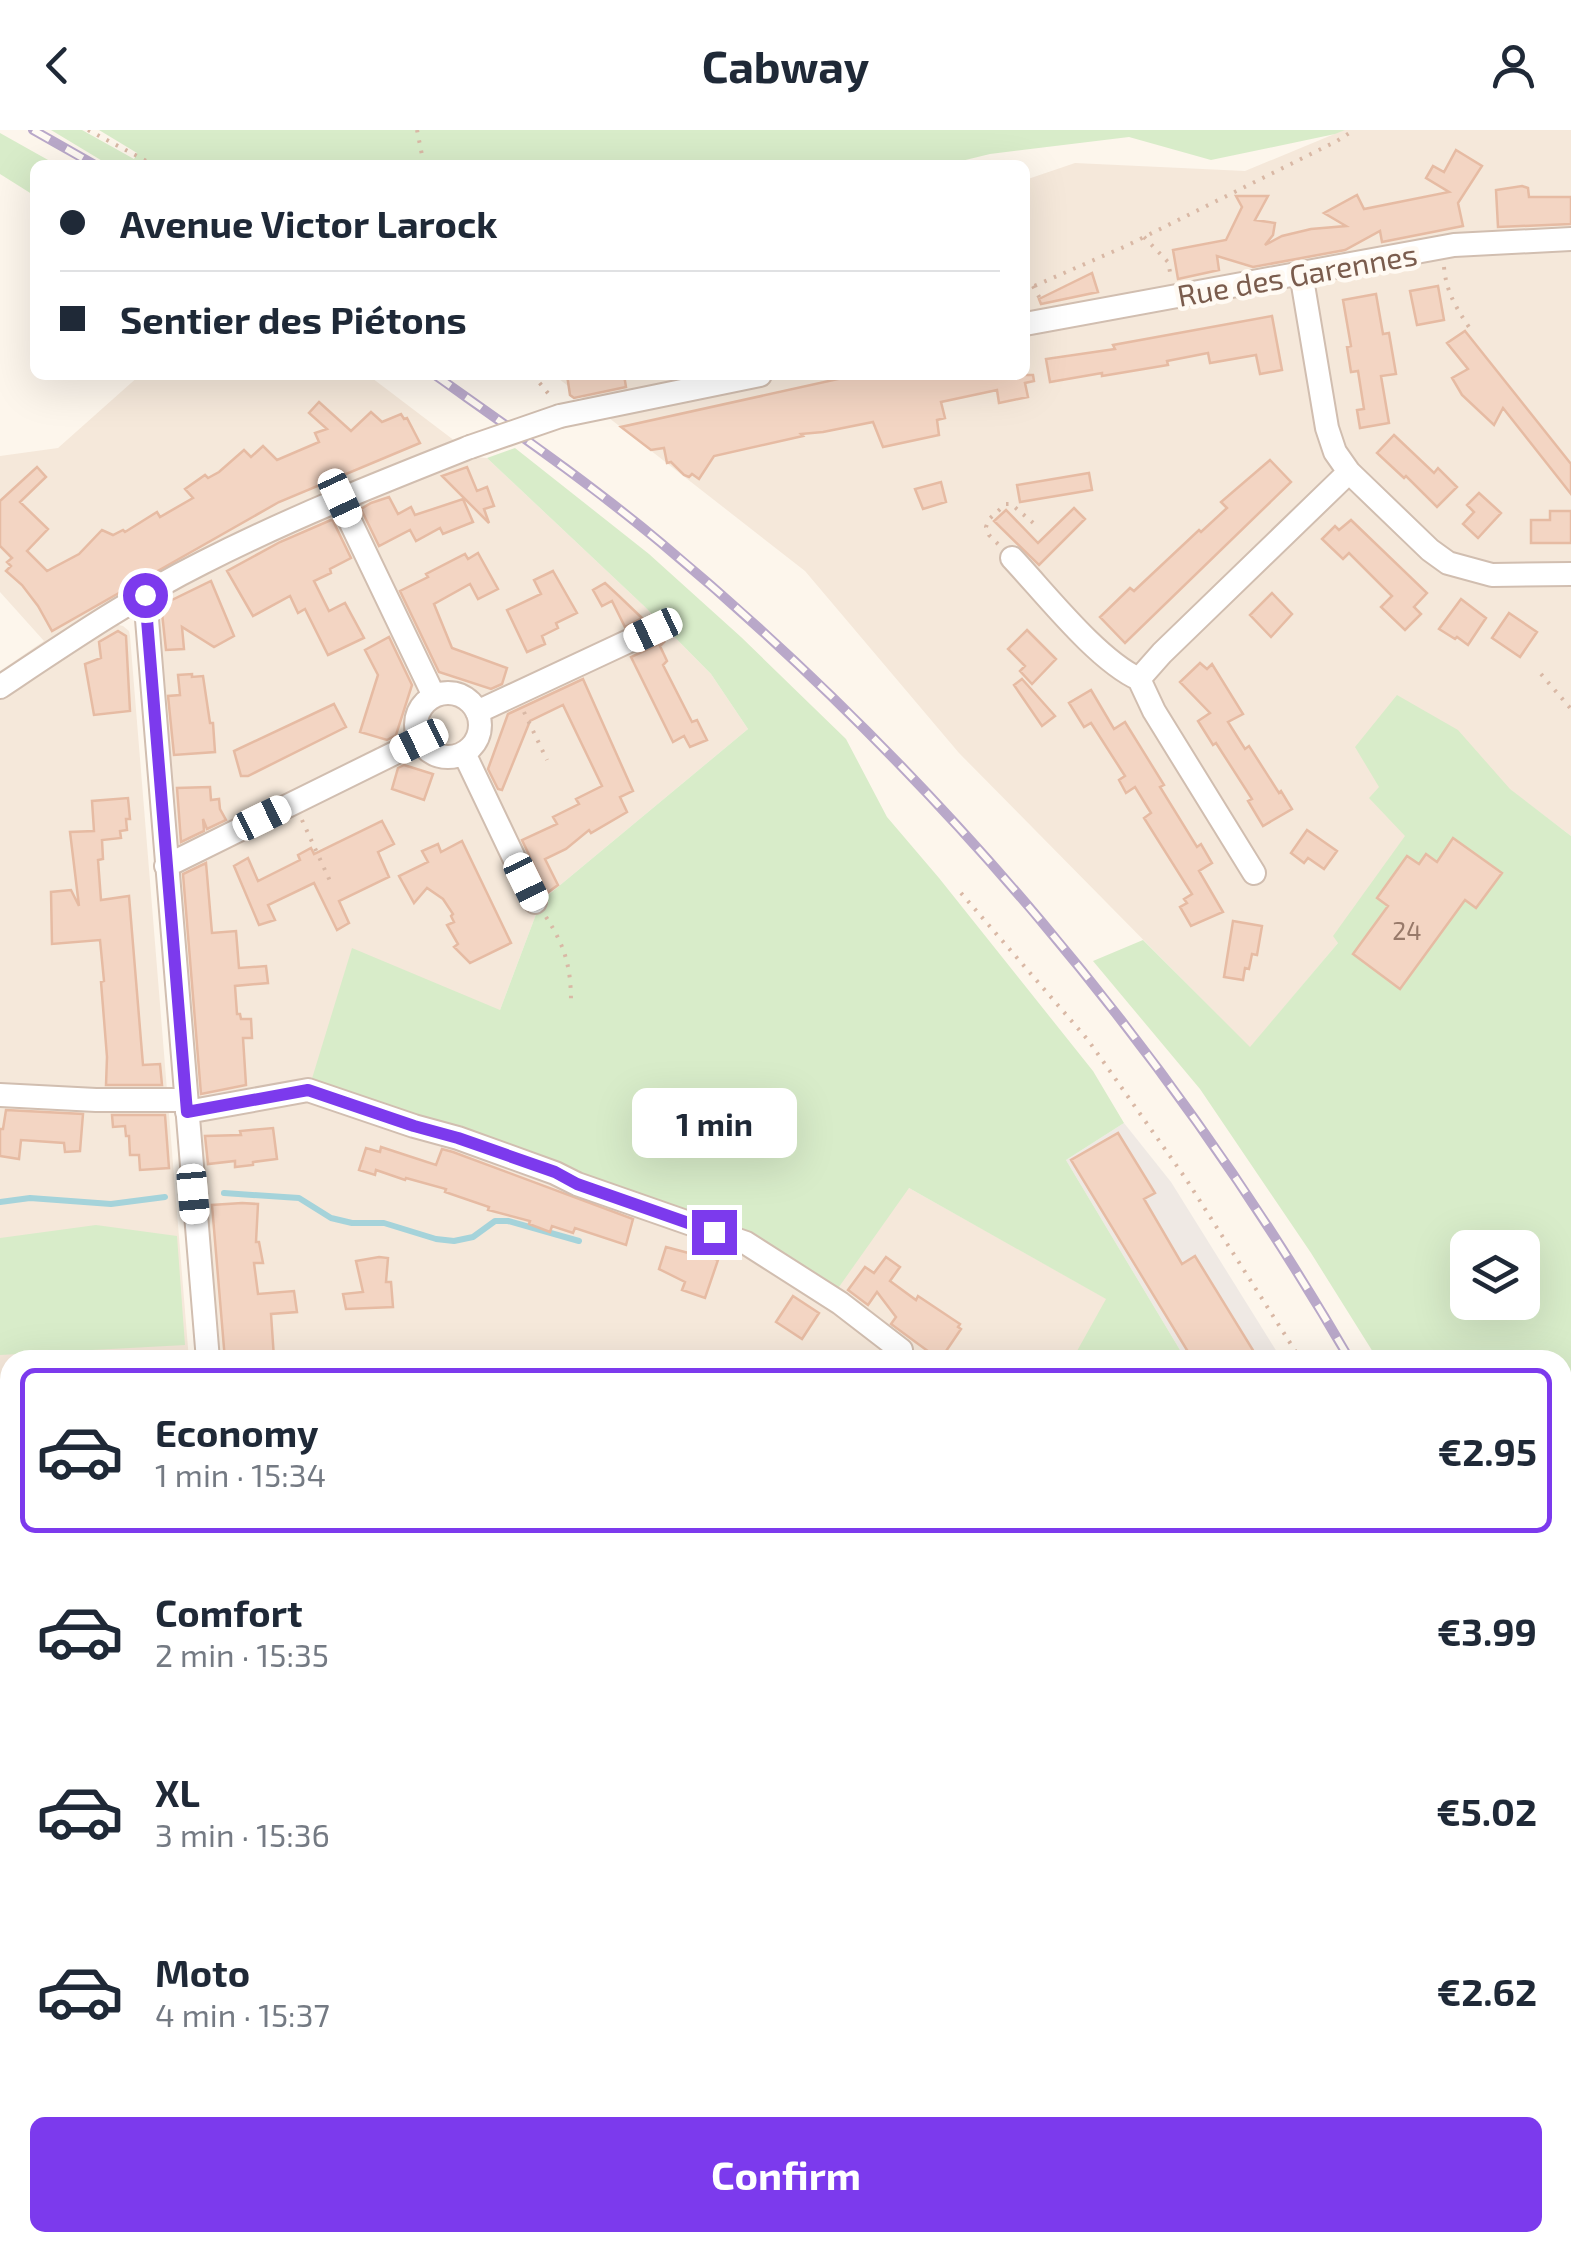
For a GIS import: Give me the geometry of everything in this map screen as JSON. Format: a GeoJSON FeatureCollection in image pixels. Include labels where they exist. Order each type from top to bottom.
{"type":"FeatureCollection","features":[{"type":"Feature","properties":{"kind":"street","name":"Rue des Garennes"},"geometry":{"type":"LineString","coordinates":[[1030,323],[1443,247],[1571,239]]}},
{"type":"Feature","properties":{"kind":"street"},"geometry":{"type":"LineString","coordinates":[[1301,273],[1327,428],[1335,452],[1348,472],[1448,563],[1492,575],[1571,574]]}},
{"type":"Feature","properties":{"kind":"street"},"geometry":{"type":"LineString","coordinates":[[0,687],[91,626],[200,564],[340,498],[563,415],[735,380]]}},
{"type":"Feature","properties":{"kind":"street"},"geometry":{"type":"LineString","coordinates":[[1140,678],[1348,472]]}},
{"type":"Feature","properties":{"kind":"street"},"geometry":{"type":"LineString","coordinates":[[340,498],[434,696]]}},
{"type":"Feature","properties":{"kind":"street"},"geometry":{"type":"LineString","coordinates":[[1012,558],[1094,646],[1126,672],[1140,678],[1154,711],[1254,873]]}},
{"type":"Feature","properties":{"kind":"street"},"geometry":{"type":"LineString","coordinates":[[145,595],[207,1350]]}},
{"type":"Feature","properties":{"kind":"street"},"geometry":{"type":"LineString","coordinates":[[477,712],[659,627]]}},
{"type":"Feature","properties":{"kind":"street"},"geometry":{"type":"LineString","coordinates":[[459,695],[477,712],[480,721],[476,740],[464,753],[439,756],[419,741],[419,710],[434,696],[459,695]]}},
{"type":"Feature","properties":{"kind":"street"},"geometry":{"type":"LineString","coordinates":[[166,866],[419,741]]}},
{"type":"Feature","properties":{"kind":"street"},"geometry":{"type":"LineString","coordinates":[[464,753],[535,902]]}},
{"type":"Feature","properties":{"kind":"street"},"geometry":{"type":"LineString","coordinates":[[0,1094],[186,1106],[308,1090],[555,1172],[577,1184],[746,1244],[840,1303],[901,1350]]}},
{"type":"Feature","properties":{"kind":"path"},"geometry":{"type":"LineString","coordinates":[[88,130],[145,160]]}},
{"type":"Feature","properties":{"kind":"path"},"geometry":{"type":"LineString","coordinates":[[418,130],[423,160]]}},
{"type":"Feature","properties":{"kind":"path"},"geometry":{"type":"LineString","coordinates":[[1030,288],[1144,237],[1354,130]]}},
{"type":"Feature","properties":{"kind":"path"},"geometry":{"type":"LineString","coordinates":[[1144,237],[1168,262],[1174,296]]}},
{"type":"Feature","properties":{"kind":"path"},"geometry":{"type":"LineString","coordinates":[[1443,247],[1445,284],[1469,327]]}},
{"type":"Feature","properties":{"kind":"path"},"geometry":{"type":"LineString","coordinates":[[537,380],[563,415]]}},
{"type":"Feature","properties":{"kind":"path"},"geometry":{"type":"LineString","coordinates":[[1012,558],[989,535],[989,519],[1001,506],[1011,504],[1038,527]]}},
{"type":"Feature","properties":{"kind":"path"},"geometry":{"type":"LineString","coordinates":[[1541,674],[1571,709]]}},
{"type":"Feature","properties":{"kind":"path"},"geometry":{"type":"LineString","coordinates":[[514,695],[547,760]]}},
{"type":"Feature","properties":{"kind":"path"},"geometry":{"type":"LineString","coordinates":[[294,802],[330,881]]}},
{"type":"Feature","properties":{"kind":"path"},"geometry":{"type":"LineString","coordinates":[[961,892],[1088,1040],[1186,1179],[1295,1350]]}},
{"type":"Feature","properties":{"kind":"path"},"geometry":{"type":"LineString","coordinates":[[535,902],[560,938],[568,960],[571,1002]]}},
{"type":"Feature","properties":{"kind":"shaded area"},"geometry":{"type":"Polygon","coordinates":[[[1344,130],[1571,130],[1571,836],[1509,789],[1338,943],[1250,1048],[959,753],[805,571],[560,380],[1030,380],[1030,178],[1075,163],[1245,171],[1344,130]]]}},
{"type":"Feature","properties":{"kind":"shaded area"},"geometry":{"type":"Polygon","coordinates":[[[134,380],[375,380],[476,457],[487,458],[711,674],[748,729],[541,901],[500,1010],[310,1085],[721,1230],[909,1188],[1107,1299],[1079,1350],[202,1350],[141,594],[0,683],[0,671],[44,641],[0,592],[0,456],[58,448],[134,380]]]}},
{"type":"Feature","properties":{"kind":"shaded area"},"geometry":{"type":"Polygon","coordinates":[[[115,624],[129,631],[188,1350],[0,1350],[0,695],[115,624]]]}},
{"type":"Feature","properties":{"kind":"shaded area"},"geometry":{"type":"Polygon","coordinates":[[[1124,1123],[1171,1182],[1276,1350],[1180,1350],[1066,1160],[1124,1123]]]}},
{"type":"Feature","properties":{"kind":"green space"},"geometry":{"type":"Polygon","coordinates":[[[51,130],[82,130],[134,159],[137,153],[99,130],[1345,130],[1211,160],[1129,137],[965,160],[101,160],[51,130]]]}},
{"type":"Feature","properties":{"kind":"green space"},"geometry":{"type":"Polygon","coordinates":[[[0,133],[48,160],[30,160],[30,193],[0,174],[0,133]]]}},
{"type":"Feature","properties":{"kind":"green space"},"geometry":{"type":"Polygon","coordinates":[[[515,448],[649,554],[846,739],[887,817],[1093,1071],[1124,1123],[1066,1160],[1180,1350],[1078,1350],[1106,1299],[909,1188],[834,1294],[676,1214],[674,1205],[640,1194],[630,1198],[310,1085],[352,948],[500,1010],[541,901],[748,729],[711,674],[487,458],[515,448]]]}},
{"type":"Feature","properties":{"kind":"green space"},"geometry":{"type":"Polygon","coordinates":[[[1397,695],[1458,730],[1510,789],[1571,836],[1571,1350],[1372,1350],[1200,1089],[1093,961],[1143,940],[1250,1047],[1338,943],[1333,936],[1405,836],[1369,798],[1379,787],[1355,747],[1397,695]]]}},
{"type":"Feature","properties":{"kind":"green space"},"geometry":{"type":"Polygon","coordinates":[[[96,1225],[177,1236],[185,1345],[0,1350],[0,1238],[96,1225]]]}},
{"type":"Feature","properties":{"kind":"building"},"geometry":{"type":"Polygon","coordinates":[[[1456,150],[1482,166],[1458,203],[1463,226],[1382,242],[1380,231],[1345,250],[1253,267],[1217,256],[1219,270],[1178,279],[1173,250],[1226,240],[1242,207],[1236,196],[1268,196],[1255,220],[1275,223],[1273,235],[1265,245],[1311,229],[1346,226],[1324,213],[1357,195],[1364,209],[1449,192],[1426,178],[1433,166],[1444,172],[1456,150]]]}},
{"type":"Feature","properties":{"kind":"building"},"geometry":{"type":"Polygon","coordinates":[[[1528,188],[1529,197],[1571,197],[1571,224],[1498,227],[1496,190],[1528,188]]]}},
{"type":"Feature","properties":{"kind":"building"},"geometry":{"type":"Polygon","coordinates":[[[1092,273],[1098,292],[1041,304],[1039,299],[1092,273]]]}},
{"type":"Feature","properties":{"kind":"building"},"geometry":{"type":"Polygon","coordinates":[[[1438,286],[1444,320],[1417,325],[1410,291],[1438,286]]]}},
{"type":"Feature","properties":{"kind":"building"},"geometry":{"type":"Polygon","coordinates":[[[1376,294],[1383,334],[1389,333],[1396,374],[1381,376],[1389,423],[1360,428],[1357,410],[1364,409],[1358,371],[1351,372],[1343,300],[1376,294]]]}},
{"type":"Feature","properties":{"kind":"building"},"geometry":{"type":"Polygon","coordinates":[[[1272,316],[1282,370],[1260,374],[1256,355],[1210,363],[1208,353],[1167,361],[1168,365],[1050,382],[1046,359],[1115,349],[1113,345],[1272,316]]]}},
{"type":"Feature","properties":{"kind":"building"},"geometry":{"type":"Polygon","coordinates":[[[1465,331],[1571,464],[1571,494],[1503,408],[1494,425],[1462,395],[1452,378],[1468,369],[1447,343],[1465,331]]]}},
{"type":"Feature","properties":{"kind":"building"},"geometry":{"type":"Polygon","coordinates":[[[1033,375],[1034,381],[1025,383],[1028,397],[999,403],[997,390],[941,402],[945,418],[937,420],[939,435],[883,447],[873,422],[801,434],[714,456],[699,479],[692,474],[684,475],[671,462],[667,463],[664,448],[651,450],[621,427],[833,380],[1030,380],[1033,375]]]}},
{"type":"Feature","properties":{"kind":"building"},"geometry":{"type":"Polygon","coordinates":[[[568,380],[625,380],[626,387],[574,398],[568,380]]]}},
{"type":"Feature","properties":{"kind":"building"},"geometry":{"type":"Polygon","coordinates":[[[319,402],[351,431],[371,412],[382,422],[401,414],[420,443],[279,502],[52,631],[22,585],[6,571],[12,558],[0,546],[0,501],[37,467],[46,477],[20,502],[48,529],[27,551],[47,571],[79,554],[102,530],[113,535],[125,532],[157,512],[160,517],[193,498],[185,489],[205,475],[208,478],[219,472],[244,450],[251,457],[263,446],[277,460],[319,442],[315,433],[327,429],[309,413],[319,402]]]}},
{"type":"Feature","properties":{"kind":"building"},"geometry":{"type":"Polygon","coordinates":[[[1394,435],[1434,473],[1438,468],[1457,487],[1437,507],[1377,453],[1394,435]]]}},
{"type":"Feature","properties":{"kind":"building"},"geometry":{"type":"Polygon","coordinates":[[[1270,460],[1291,482],[1125,643],[1100,617],[1227,508],[1221,502],[1270,460]]]}},
{"type":"Feature","properties":{"kind":"building"},"geometry":{"type":"Polygon","coordinates":[[[467,467],[477,491],[487,487],[494,506],[484,509],[489,523],[442,476],[467,467]]]}},
{"type":"Feature","properties":{"kind":"building"},"geometry":{"type":"Polygon","coordinates":[[[1089,473],[1092,490],[1020,502],[1017,485],[1089,473]]]}},
{"type":"Feature","properties":{"kind":"building"},"geometry":{"type":"Polygon","coordinates":[[[941,482],[946,502],[923,509],[915,489],[941,482]]]}},
{"type":"Feature","properties":{"kind":"building"},"geometry":{"type":"Polygon","coordinates":[[[1479,493],[1501,513],[1478,538],[1463,524],[1474,512],[1467,505],[1479,493]]]}},
{"type":"Feature","properties":{"kind":"building"},"geometry":{"type":"Polygon","coordinates":[[[389,497],[398,514],[411,507],[415,515],[463,499],[473,522],[443,534],[440,528],[416,541],[410,530],[379,546],[361,509],[389,497]]]}},
{"type":"Feature","properties":{"kind":"building"},"geometry":{"type":"Polygon","coordinates":[[[1074,508],[1085,519],[1039,565],[994,521],[1006,510],[1038,543],[1074,508]]]}},
{"type":"Feature","properties":{"kind":"building"},"geometry":{"type":"Polygon","coordinates":[[[1550,511],[1571,511],[1571,543],[1531,543],[1531,520],[1550,520],[1550,511]]]}},
{"type":"Feature","properties":{"kind":"building"},"geometry":{"type":"Polygon","coordinates":[[[331,520],[351,558],[314,581],[329,611],[345,603],[364,638],[328,655],[305,609],[298,613],[290,596],[253,616],[227,571],[331,520]]]}},
{"type":"Feature","properties":{"kind":"building"},"geometry":{"type":"Polygon","coordinates":[[[1351,520],[1427,593],[1414,607],[1421,614],[1405,630],[1381,607],[1392,596],[1349,553],[1343,559],[1322,539],[1335,526],[1339,530],[1351,520]]]}},
{"type":"Feature","properties":{"kind":"building"},"geometry":{"type":"Polygon","coordinates":[[[478,553],[498,589],[478,599],[470,584],[434,604],[452,648],[507,668],[502,684],[491,689],[439,672],[400,591],[465,554],[468,559],[478,553]]]}},
{"type":"Feature","properties":{"kind":"building"},"geometry":{"type":"Polygon","coordinates":[[[553,571],[577,613],[556,623],[558,628],[542,636],[545,644],[527,652],[507,610],[541,594],[534,580],[553,571]]]}},
{"type":"Feature","properties":{"kind":"building"},"geometry":{"type":"Polygon","coordinates":[[[211,581],[234,636],[214,647],[182,627],[184,649],[166,650],[162,613],[170,601],[211,581]]]}},
{"type":"Feature","properties":{"kind":"building"},"geometry":{"type":"Polygon","coordinates":[[[605,583],[642,618],[625,627],[612,601],[602,606],[593,590],[605,583]]]}},
{"type":"Feature","properties":{"kind":"building"},"geometry":{"type":"Polygon","coordinates":[[[1272,593],[1292,614],[1271,637],[1250,615],[1272,593]]]}},
{"type":"Feature","properties":{"kind":"building"},"geometry":{"type":"Polygon","coordinates":[[[1461,599],[1486,618],[1468,645],[1439,629],[1461,599]]]}},
{"type":"Feature","properties":{"kind":"building"},"geometry":{"type":"Polygon","coordinates":[[[1509,613],[1537,632],[1520,657],[1492,638],[1509,613]]]}},
{"type":"Feature","properties":{"kind":"building"},"geometry":{"type":"Polygon","coordinates":[[[1027,630],[1056,659],[1032,684],[1020,671],[1025,666],[1008,649],[1027,630]]]}},
{"type":"Feature","properties":{"kind":"building"},"geometry":{"type":"Polygon","coordinates":[[[118,631],[126,636],[130,711],[94,715],[85,664],[101,658],[99,642],[118,631]]]}},
{"type":"Feature","properties":{"kind":"building"},"geometry":{"type":"Polygon","coordinates":[[[389,637],[412,685],[396,735],[387,740],[360,732],[378,675],[365,650],[389,637]]]}},
{"type":"Feature","properties":{"kind":"building"},"geometry":{"type":"Polygon","coordinates":[[[665,641],[660,646],[667,661],[663,665],[692,722],[697,720],[707,740],[690,747],[684,736],[673,742],[631,657],[665,641]]]}},
{"type":"Feature","properties":{"kind":"building"},"geometry":{"type":"Polygon","coordinates":[[[1200,663],[1207,669],[1212,664],[1243,714],[1228,722],[1292,809],[1263,826],[1248,801],[1252,799],[1198,721],[1210,713],[1180,682],[1200,663]]]}},
{"type":"Feature","properties":{"kind":"building"},"geometry":{"type":"Polygon","coordinates":[[[178,675],[203,676],[215,752],[174,755],[168,696],[180,695],[178,675]]]}},
{"type":"Feature","properties":{"kind":"building"},"geometry":{"type":"Polygon","coordinates":[[[583,679],[633,791],[620,797],[627,812],[591,833],[589,830],[566,849],[545,859],[558,885],[547,893],[522,840],[557,824],[553,817],[602,786],[563,705],[530,721],[502,790],[488,769],[508,714],[583,679]]]}},
{"type":"Feature","properties":{"kind":"building"},"geometry":{"type":"Polygon","coordinates":[[[1022,679],[1055,716],[1042,726],[1014,685],[1022,679]]]}},
{"type":"Feature","properties":{"kind":"building"},"geometry":{"type":"Polygon","coordinates":[[[1091,690],[1114,729],[1125,722],[1197,847],[1201,844],[1212,863],[1199,871],[1223,912],[1191,926],[1180,907],[1192,894],[1144,818],[1151,813],[1135,787],[1126,793],[1119,780],[1125,776],[1091,723],[1084,727],[1069,703],[1091,690]]]}},
{"type":"Feature","properties":{"kind":"building"},"geometry":{"type":"Polygon","coordinates":[[[334,704],[346,727],[241,776],[234,751],[334,704]]]}},
{"type":"Feature","properties":{"kind":"building"},"geometry":{"type":"Polygon","coordinates":[[[404,765],[433,774],[424,800],[392,789],[398,768],[404,765]]]}},
{"type":"Feature","properties":{"kind":"building"},"geometry":{"type":"Polygon","coordinates":[[[210,787],[211,800],[219,799],[226,820],[207,829],[203,819],[204,831],[181,842],[177,788],[210,787]]]}},
{"type":"Feature","properties":{"kind":"building"},"geometry":{"type":"Polygon","coordinates":[[[128,798],[127,830],[120,831],[121,838],[102,840],[103,859],[98,860],[101,900],[129,896],[143,1065],[160,1064],[162,1085],[106,1085],[100,940],[52,944],[51,892],[71,890],[79,906],[70,832],[94,831],[92,801],[128,798]]]}},
{"type":"Feature","properties":{"kind":"building"},"geometry":{"type":"Polygon","coordinates":[[[382,821],[394,844],[378,852],[389,877],[339,901],[349,923],[337,930],[314,883],[268,905],[275,920],[259,925],[234,866],[248,858],[258,881],[300,860],[298,855],[311,848],[314,854],[382,821]]]}},
{"type":"Feature","properties":{"kind":"building"},"geometry":{"type":"Polygon","coordinates":[[[1307,830],[1337,851],[1324,869],[1308,858],[1304,863],[1291,853],[1307,830]]]}},
{"type":"Feature","properties":{"kind":"building"},"geometry":{"type":"Polygon","coordinates":[[[1453,838],[1502,873],[1476,908],[1465,900],[1400,989],[1353,954],[1388,906],[1377,898],[1407,856],[1419,864],[1426,854],[1437,862],[1453,838]]]}},
{"type":"Feature","properties":{"kind":"building"},"geometry":{"type":"Polygon","coordinates":[[[462,841],[511,943],[470,963],[454,947],[458,944],[447,925],[454,922],[453,914],[443,899],[427,888],[414,903],[399,876],[428,862],[422,851],[438,844],[441,852],[462,841]]]}},
{"type":"Feature","properties":{"kind":"building"},"geometry":{"type":"Polygon","coordinates":[[[206,863],[212,933],[236,931],[239,968],[266,966],[268,983],[235,986],[237,1014],[241,1019],[251,1019],[252,1038],[243,1038],[246,1085],[201,1094],[183,874],[206,863]]]}},
{"type":"Feature","properties":{"kind":"building"},"geometry":{"type":"Polygon","coordinates":[[[1233,921],[1262,926],[1257,955],[1252,954],[1243,980],[1224,977],[1233,921]]]}},
{"type":"Feature","properties":{"kind":"building"},"geometry":{"type":"Polygon","coordinates":[[[6,1110],[83,1114],[80,1151],[65,1152],[64,1143],[21,1140],[19,1159],[0,1156],[0,1129],[6,1110]]]}},
{"type":"Feature","properties":{"kind":"building"},"geometry":{"type":"Polygon","coordinates":[[[112,1115],[165,1115],[169,1168],[140,1170],[139,1155],[130,1155],[125,1126],[113,1127],[112,1115]]]}},
{"type":"Feature","properties":{"kind":"building"},"geometry":{"type":"Polygon","coordinates":[[[273,1128],[277,1159],[235,1167],[235,1161],[208,1164],[205,1136],[241,1135],[240,1131],[273,1128]]]}},
{"type":"Feature","properties":{"kind":"building"},"geometry":{"type":"Polygon","coordinates":[[[1118,1133],[1155,1193],[1144,1199],[1182,1264],[1195,1256],[1253,1350],[1187,1350],[1071,1160],[1118,1133]]]}},
{"type":"Feature","properties":{"kind":"building"},"geometry":{"type":"Polygon","coordinates":[[[381,1147],[436,1165],[442,1149],[453,1152],[633,1219],[626,1245],[575,1228],[573,1233],[552,1226],[550,1232],[529,1224],[530,1221],[488,1210],[489,1207],[445,1192],[446,1189],[376,1170],[375,1175],[359,1170],[366,1148],[380,1152],[381,1147]]]}},
{"type":"Feature","properties":{"kind":"building"},"geometry":{"type":"Polygon","coordinates":[[[258,1204],[256,1242],[263,1263],[254,1263],[258,1294],[294,1291],[297,1312],[271,1314],[273,1350],[224,1350],[212,1205],[258,1204]]]}},
{"type":"Feature","properties":{"kind":"building"},"geometry":{"type":"Polygon","coordinates":[[[666,1247],[718,1260],[705,1298],[682,1290],[685,1282],[659,1269],[666,1247]]]}},
{"type":"Feature","properties":{"kind":"building"},"geometry":{"type":"Polygon","coordinates":[[[886,1257],[900,1267],[890,1281],[960,1324],[961,1329],[947,1350],[926,1350],[891,1324],[896,1317],[877,1292],[868,1305],[848,1290],[865,1267],[874,1273],[886,1257]]]}},
{"type":"Feature","properties":{"kind":"building"},"geometry":{"type":"Polygon","coordinates":[[[388,1258],[386,1282],[391,1282],[393,1307],[346,1309],[343,1294],[363,1292],[356,1261],[388,1258]]]}},
{"type":"Feature","properties":{"kind":"building"},"geometry":{"type":"Polygon","coordinates":[[[793,1296],[819,1313],[802,1339],[776,1322],[793,1296]]]}},
{"type":"Feature","properties":{"kind":"waterway"},"geometry":{"type":"LineString","coordinates":[[224,1193],[299,1198],[331,1218],[352,1223],[384,1223],[436,1239],[473,1237],[495,1221],[508,1221],[579,1241]]}},
{"type":"Feature","properties":{"kind":"waterway"},"geometry":{"type":"LineString","coordinates":[[0,1202],[30,1198],[111,1204],[165,1197]]}},
{"type":"Feature","properties":{"kind":"railway"},"geometry":{"type":"LineString","coordinates":[[33,130],[86,160]]}},
{"type":"Feature","properties":{"kind":"railway"},"geometry":{"type":"LineString","coordinates":[[442,380],[660,542],[762,630],[952,820],[1041,921],[1205,1134],[1280,1245],[1344,1350]]}},
{"type":"Feature","properties":{"kind":"route"},"geometry":{"type":"LineString","coordinates":[[145,595],[187,1112],[308,1090],[458,1138],[714,1232]]}}]}
